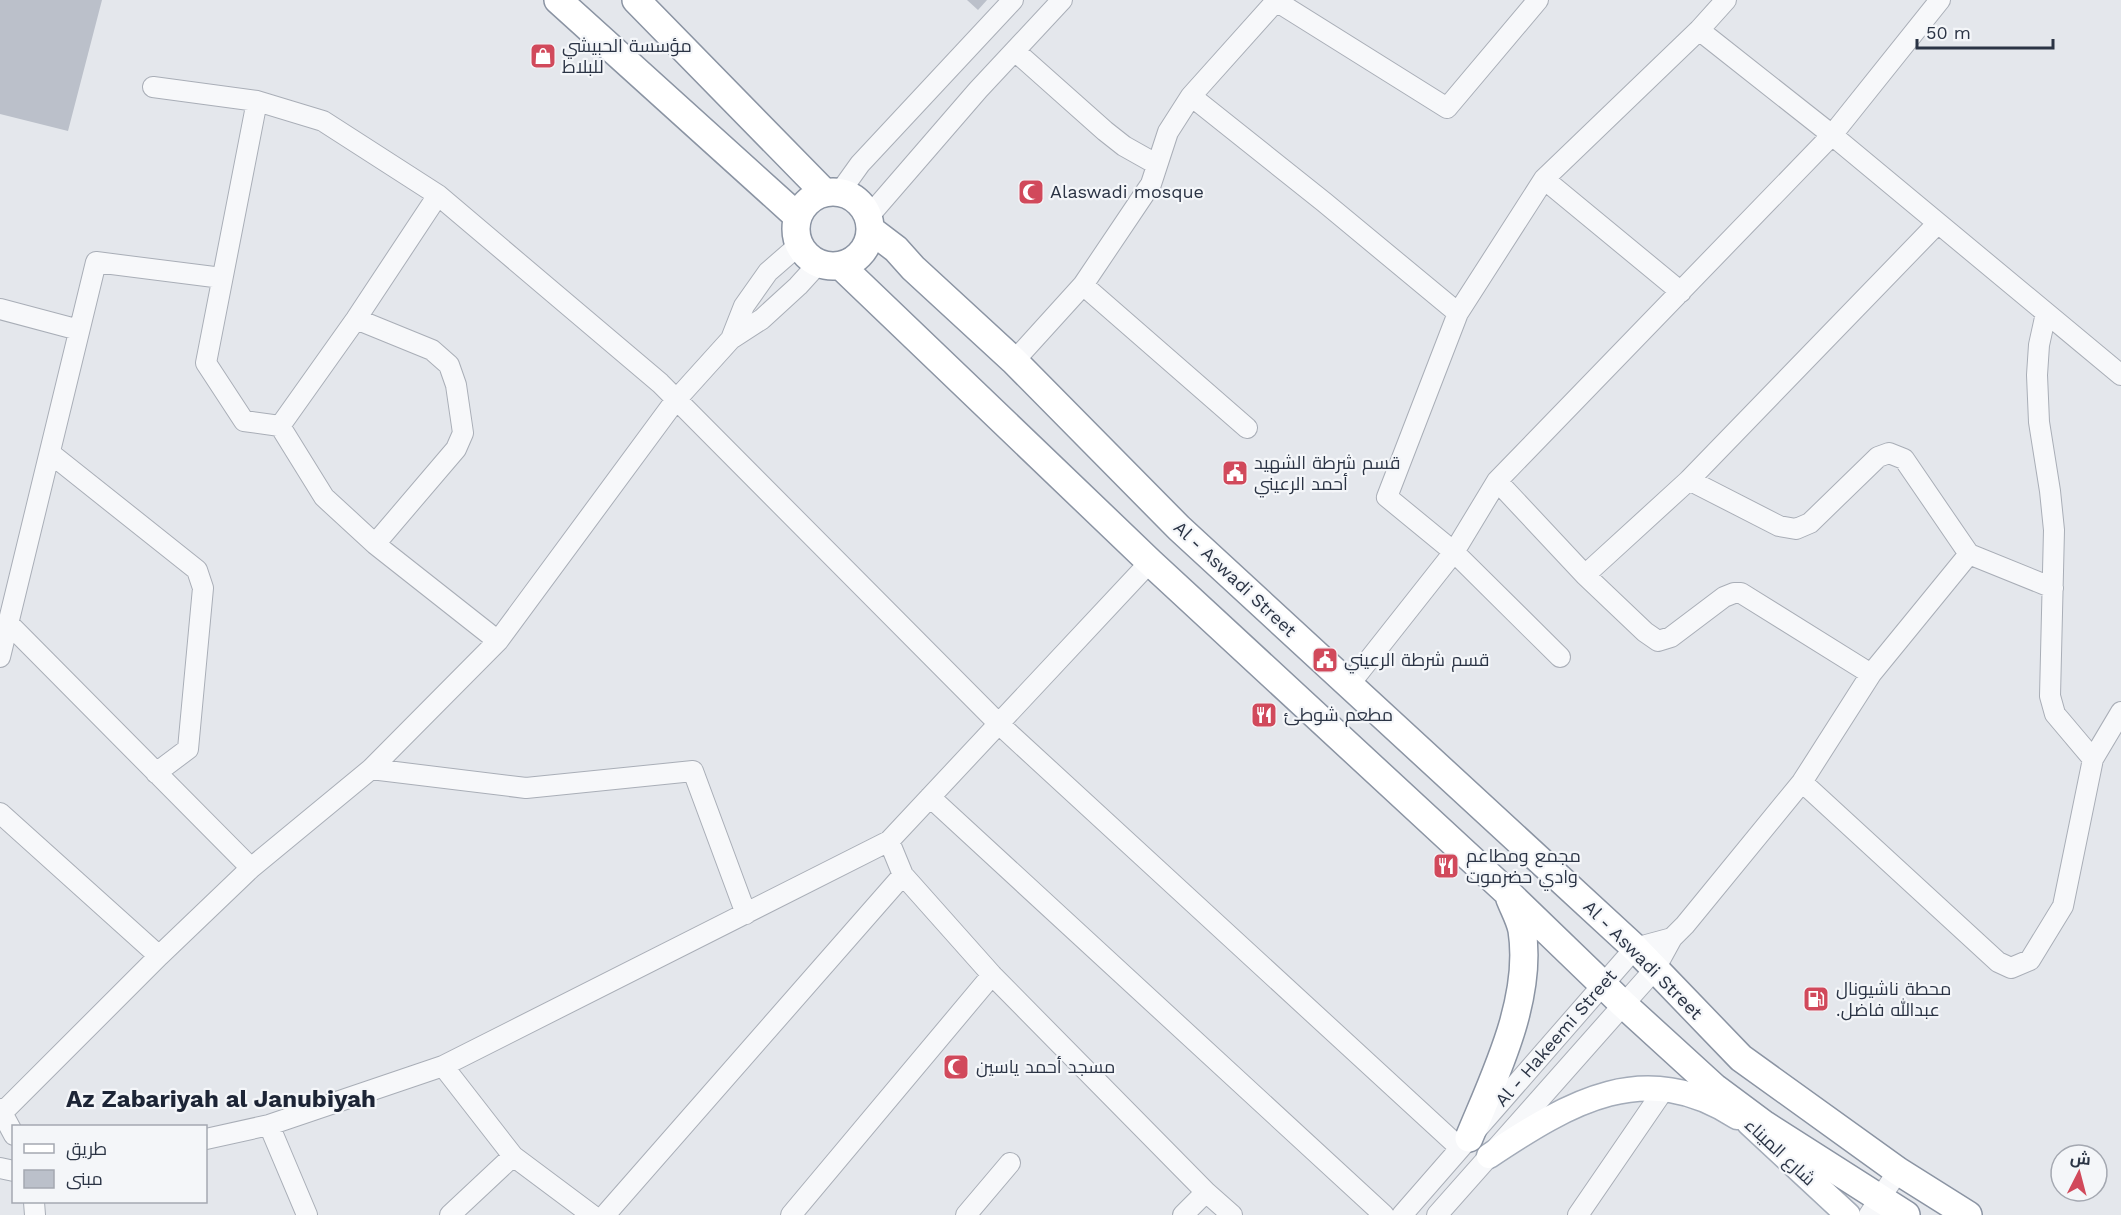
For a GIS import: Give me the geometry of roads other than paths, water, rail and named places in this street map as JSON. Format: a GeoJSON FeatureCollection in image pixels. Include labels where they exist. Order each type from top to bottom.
{"type":"FeatureCollection","features":[{"type":"Feature","properties":{"kind":"highway"},"geometry":{"type":"LineString","coordinates":[[558,0],[797,216]]}},
{"type":"Feature","properties":{"kind":"highway"},"geometry":{"type":"LineString","coordinates":[[636,0],[832,192]]}},
{"type":"Feature","properties":{"kind":"highway"},"geometry":{"type":"LineString","coordinates":[[829,265],[856,259],[867,246],[870,223],[862,204],[852,196],[832,192],[808,201],[797,216],[795,231],[798,245],[807,256],[829,265],[1508,893],[1623,1005],[1714,1087],[1876,1207],[1906,1215]]}},
{"type":"Feature","properties":{"kind":"highway","name":"Al - Aswadi Street"},"geometry":{"type":"LineString","coordinates":[[870,223],[913,268],[1014,361],[1179,528],[1635,948],[1741,1058],[1898,1171],[1968,1215]]}},
{"type":"Feature","properties":{"kind":"highway"},"geometry":{"type":"LineString","coordinates":[[1464,1143],[1514,1022],[1523,973],[1524,951],[1521,927],[1508,893]]}},
{"type":"Feature","properties":{"kind":"main road","name":"شارع الميناء"},"geometry":{"type":"LineString","coordinates":[[1714,1087],[1752,1127],[1848,1215]]}},
{"type":"Feature","properties":{"kind":"main road"},"geometry":{"type":"LineString","coordinates":[[1489,1156],[1533,1127],[1578,1104],[1612,1092],[1643,1088],[1665,1088],[1694,1094],[1717,1104],[1752,1127]]}},
{"type":"Feature","properties":{"kind":"street"},"geometry":{"type":"LineString","coordinates":[[832,192],[1013,0]]}},
{"type":"Feature","properties":{"kind":"street"},"geometry":{"type":"LineString","coordinates":[[870,223],[978,90],[1062,0]]}},
{"type":"Feature","properties":{"kind":"street"},"geometry":{"type":"LineString","coordinates":[[1014,361],[1083,285],[1151,184],[1168,132],[1191,96],[1276,1],[1447,108],[1538,0]]}},
{"type":"Feature","properties":{"kind":"street"},"geometry":{"type":"LineString","coordinates":[[1560,657],[1454,552],[1387,497],[1458,313],[1544,179],[1699,30],[1726,0]]}},
{"type":"Feature","properties":{"kind":"street"},"geometry":{"type":"LineString","coordinates":[[1349,685],[1454,552],[1497,481],[1833,135],[1940,0]]}},
{"type":"Feature","properties":{"kind":"street"},"geometry":{"type":"LineString","coordinates":[[1699,30],[1833,135],[2121,375]]}},
{"type":"Feature","properties":{"kind":"street"},"geometry":{"type":"LineString","coordinates":[[1015,51],[1124,147],[1156,164]]}},
{"type":"Feature","properties":{"kind":"street"},"geometry":{"type":"LineString","coordinates":[[153,87],[257,100],[323,120],[438,195],[660,383],[1000,725],[1464,1143]]}},
{"type":"Feature","properties":{"kind":"street"},"geometry":{"type":"LineString","coordinates":[[1191,96],[1458,313]]}},
{"type":"Feature","properties":{"kind":"street"},"geometry":{"type":"LineString","coordinates":[[257,100],[206,363],[244,421],[280,426]]}},
{"type":"Feature","properties":{"kind":"street"},"geometry":{"type":"LineString","coordinates":[[1544,179],[1681,292]]}},
{"type":"Feature","properties":{"kind":"street"},"geometry":{"type":"LineString","coordinates":[[280,426],[356,319],[438,195]]}},
{"type":"Feature","properties":{"kind":"street"},"geometry":{"type":"LineString","coordinates":[[1585,575],[1689,480],[1938,223]]}},
{"type":"Feature","properties":{"kind":"street"},"geometry":{"type":"LineString","coordinates":[[731,339],[744,306],[768,272],[798,245]]}},
{"type":"Feature","properties":{"kind":"street"},"geometry":{"type":"LineString","coordinates":[[0,657],[8,623],[8,587],[50,453],[96,262],[222,278]]}},
{"type":"Feature","properties":{"kind":"street"},"geometry":{"type":"LineString","coordinates":[[12,1131],[1,1112],[251,868],[371,769],[498,641],[675,400],[731,339],[762,319],[798,286],[829,265]]}},
{"type":"Feature","properties":{"kind":"street"},"geometry":{"type":"LineString","coordinates":[[1083,285],[1247,428]]}},
{"type":"Feature","properties":{"kind":"street"},"geometry":{"type":"LineString","coordinates":[[0,309],[79,330]]}},
{"type":"Feature","properties":{"kind":"street"},"geometry":{"type":"LineString","coordinates":[[2046,313],[2039,345],[2037,375],[2039,422],[2054,530],[2050,696],[2055,714],[2092,759]]}},
{"type":"Feature","properties":{"kind":"street"},"geometry":{"type":"LineString","coordinates":[[356,319],[432,350],[449,365],[456,385],[462,417],[463,433],[456,449],[375,544]]}},
{"type":"Feature","properties":{"kind":"street"},"geometry":{"type":"LineString","coordinates":[[280,426],[324,497],[375,544],[498,641]]}},
{"type":"Feature","properties":{"kind":"street"},"geometry":{"type":"LineString","coordinates":[[50,453],[197,570],[203,588],[188,749],[156,773]]}},
{"type":"Feature","properties":{"kind":"street"},"geometry":{"type":"LineString","coordinates":[[1689,480],[1779,526],[1796,529],[1810,523],[1878,457],[1889,453],[1904,459],[1969,554],[2053,588]]}},
{"type":"Feature","properties":{"kind":"street"},"geometry":{"type":"LineString","coordinates":[[1497,481],[1585,575],[1645,632],[1658,641],[1671,637],[1724,597],[1741,593],[1871,674]]}},
{"type":"Feature","properties":{"kind":"street","name":"Al - Hakeemi Street"},"geometry":{"type":"LineString","coordinates":[[1437,1215],[1655,969],[1672,938],[1802,782],[1871,674],[1969,554]]}},
{"type":"Feature","properties":{"kind":"street"},"geometry":{"type":"LineString","coordinates":[[207,1139],[269,1125],[443,1066],[889,841],[1000,725],[1150,562]]}},
{"type":"Feature","properties":{"kind":"street"},"geometry":{"type":"LineString","coordinates":[[8,623],[251,868]]}},
{"type":"Feature","properties":{"kind":"street"},"geometry":{"type":"LineString","coordinates":[[1802,782],[1998,962],[2011,968],[2030,960],[2063,906],[2092,759],[2121,712]]}},
{"type":"Feature","properties":{"kind":"street"},"geometry":{"type":"LineString","coordinates":[[371,769],[526,788],[693,771],[746,914]]}},
{"type":"Feature","properties":{"kind":"street"},"geometry":{"type":"LineString","coordinates":[[930,797],[1384,1215]]}},
{"type":"Feature","properties":{"kind":"street"},"geometry":{"type":"LineString","coordinates":[[0,813],[159,956]]}},
{"type":"Feature","properties":{"kind":"street"},"geometry":{"type":"LineString","coordinates":[[889,841],[903,875],[992,975],[1206,1192],[1232,1215]]}},
{"type":"Feature","properties":{"kind":"street"},"geometry":{"type":"LineString","coordinates":[[605,1215],[903,875]]}},
{"type":"Feature","properties":{"kind":"street"},"geometry":{"type":"LineString","coordinates":[[1635,948],[1672,938]]}},
{"type":"Feature","properties":{"kind":"street","name":"Al - Hakeemi Street"},"geometry":{"type":"LineString","coordinates":[[1402,1215],[1635,948]]}},
{"type":"Feature","properties":{"kind":"street"},"geometry":{"type":"LineString","coordinates":[[793,1214],[992,975]]}},
{"type":"Feature","properties":{"kind":"street"},"geometry":{"type":"LineString","coordinates":[[443,1066],[513,1156],[592,1215]]}},
{"type":"Feature","properties":{"kind":"street"},"geometry":{"type":"LineString","coordinates":[[1578,1215],[1665,1088]]}},
{"type":"Feature","properties":{"kind":"street"},"geometry":{"type":"LineString","coordinates":[[269,1125],[307,1215]]}},
{"type":"Feature","properties":{"kind":"street"},"geometry":{"type":"LineString","coordinates":[[450,1215],[513,1156]]}},
{"type":"Feature","properties":{"kind":"street"},"geometry":{"type":"LineString","coordinates":[[966,1215],[1010,1163]]}},
{"type":"Feature","properties":{"kind":"street"},"geometry":{"type":"LineString","coordinates":[[1876,1207],[1898,1171]]}},
{"type":"Feature","properties":{"kind":"street"},"geometry":{"type":"LineString","coordinates":[[1183,1215],[1206,1192]]}},
{"type":"Feature","properties":{"kind":"place","name":"مؤسسة الحبيشي للبلاط"},"geometry":{"type":"Point","coordinates":[543,56]}},
{"type":"Feature","properties":{"kind":"place","name":"Alaswadi mosque"},"geometry":{"type":"Point","coordinates":[1031,192]}},
{"type":"Feature","properties":{"kind":"place","name":"قسم شرطة الشهيد أحمد الرعيني"},"geometry":{"type":"Point","coordinates":[1235,473]}},
{"type":"Feature","properties":{"kind":"place","name":"قسم شرطة الرعيني"},"geometry":{"type":"Point","coordinates":[1325,660]}},
{"type":"Feature","properties":{"kind":"place","name":"مطعم شوطئ"},"geometry":{"type":"Point","coordinates":[1264,715]}},
{"type":"Feature","properties":{"kind":"place","name":"مجمع ومطاعم وادي حضرموت"},"geometry":{"type":"Point","coordinates":[1446,866]}},
{"type":"Feature","properties":{"kind":"place","name":"محطة ناشيونال .عبدالله فاضل"},"geometry":{"type":"Point","coordinates":[1816,999]}},
{"type":"Feature","properties":{"kind":"place","name":"مسجد أحمد ياسين"},"geometry":{"type":"Point","coordinates":[956,1067]}},
{"type":"Feature","properties":{"kind":"district","name":"Az Zabariyah al Janubiyah"},"geometry":{"type":"Point","coordinates":[221,1099]}}]}
